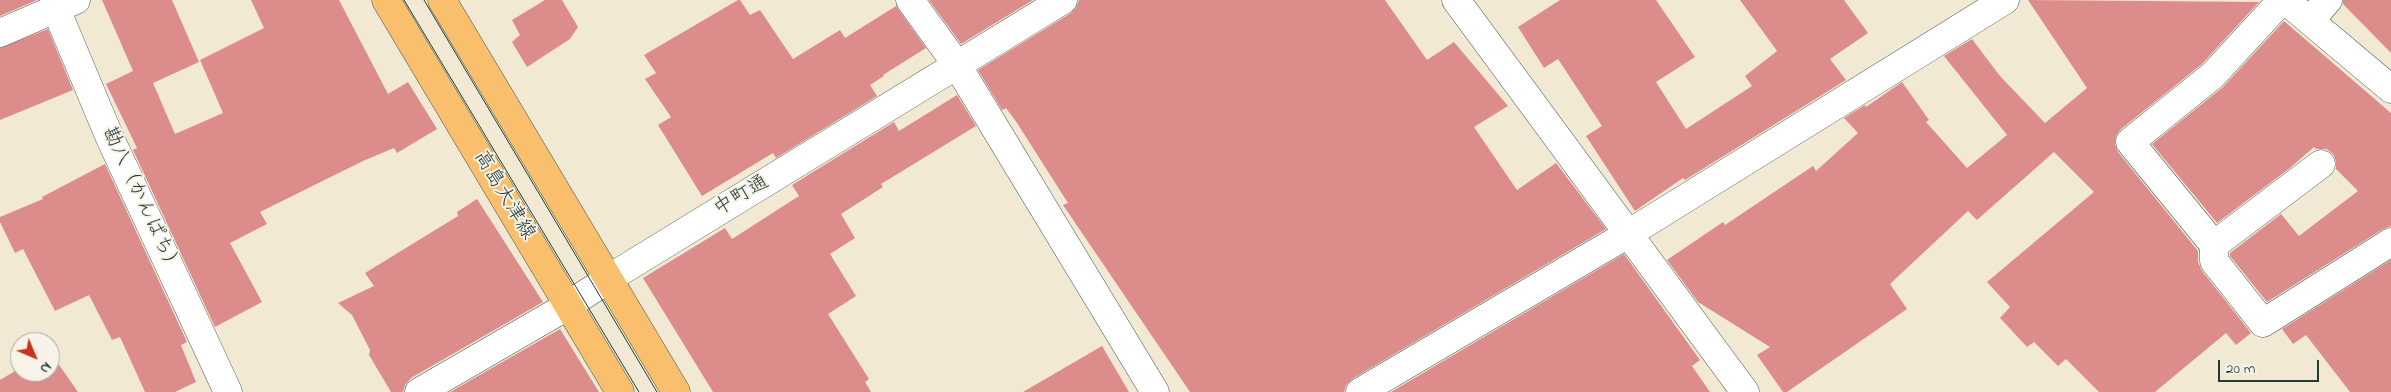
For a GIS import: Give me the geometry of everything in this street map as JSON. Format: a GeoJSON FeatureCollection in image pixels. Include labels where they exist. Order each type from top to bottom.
{"type":"FeatureCollection","features":[{"type":"Feature","properties":{"kind":"main road","name":"高島大津線"},"geometry":{"type":"LineString","coordinates":[[386,0],[620,392]]}},
{"type":"Feature","properties":{"kind":"main road"},"geometry":{"type":"LineString","coordinates":[[442,0],[676,392]]}},
{"type":"Feature","properties":{"kind":"street"},"geometry":{"type":"LineString","coordinates":[[910,0],[957,65],[1155,392]]}},
{"type":"Feature","properties":{"kind":"street","name":"中町通"},"geometry":{"type":"LineString","coordinates":[[419,392],[568,306],[608,279],[1063,0]]}},
{"type":"Feature","properties":{"kind":"street"},"geometry":{"type":"LineString","coordinates":[[1456,0],[1745,392]]}},
{"type":"Feature","properties":{"kind":"street"},"geometry":{"type":"LineString","coordinates":[[1360,392],[1628,234],[2005,0]]}},
{"type":"Feature","properties":{"kind":"street"},"geometry":{"type":"LineString","coordinates":[[2391,90],[2283,0],[2213,75],[2130,142],[2214,245],[2214,261],[2263,323],[2391,242]]}},
{"type":"Feature","properties":{"kind":"street"},"geometry":{"type":"LineString","coordinates":[[2310,21],[2328,0]]}},
{"type":"Feature","properties":{"kind":"street"},"geometry":{"type":"LineString","coordinates":[[0,33],[66,4]]}},
{"type":"Feature","properties":{"kind":"street","name":"勘八（かんぱち）"},"geometry":{"type":"LineString","coordinates":[[66,4],[110,138],[228,392]]}},
{"type":"Feature","properties":{"kind":"street"},"geometry":{"type":"LineString","coordinates":[[2214,245],[2321,164]]}},
{"type":"Feature","properties":{"kind":"building"},"geometry":{"type":"Polygon","coordinates":[[[0,0],[37,0],[0,16],[0,0]]]}},
{"type":"Feature","properties":{"kind":"building"},"geometry":{"type":"Polygon","coordinates":[[[102,0],[172,0],[199,62],[153,83],[175,134],[223,113],[200,60],[264,28],[251,0],[339,0],[388,94],[408,82],[437,129],[397,153],[394,148],[363,161],[260,212],[267,224],[230,243],[262,302],[215,327],[133,150],[137,148],[106,84],[133,71],[102,0]]]}},
{"type":"Feature","properties":{"kind":"building"},"geometry":{"type":"Polygon","coordinates":[[[545,0],[562,0],[578,27],[570,39],[527,67],[512,42],[520,35],[512,20],[545,0]]]}},
{"type":"Feature","properties":{"kind":"building"},"geometry":{"type":"Polygon","coordinates":[[[740,0],[750,15],[760,10],[793,59],[840,30],[845,38],[896,6],[926,48],[870,85],[877,96],[776,158],[773,153],[702,196],[658,125],[671,117],[645,79],[656,73],[644,55],[740,0]]]}},
{"type":"Feature","properties":{"kind":"building"},"geometry":{"type":"Polygon","coordinates":[[[929,0],[1033,0],[961,44],[929,0]]]}},
{"type":"Feature","properties":{"kind":"building"},"geometry":{"type":"Polygon","coordinates":[[[1079,0],[1385,0],[1427,60],[1454,42],[1508,106],[1474,127],[1517,190],[1556,163],[1606,229],[1352,379],[1346,385],[1344,392],[1190,392],[1063,205],[1068,203],[1017,123],[1006,108],[1002,110],[978,70],[1071,13],[1076,8],[1079,0]]]}},
{"type":"Feature","properties":{"kind":"building"},"geometry":{"type":"Polygon","coordinates":[[[1560,0],[1656,0],[1695,57],[1656,82],[1686,129],[1752,86],[1745,76],[1777,51],[1740,0],[1844,0],[1868,33],[1830,59],[1846,80],[1685,180],[1683,178],[1635,211],[1586,136],[1602,126],[1558,59],[1544,68],[1518,27],[1560,0]]]}},
{"type":"Feature","properties":{"kind":"building"},"geometry":{"type":"Polygon","coordinates":[[[2028,0],[2259,2],[2202,64],[2120,130],[2116,136],[2115,144],[2118,152],[2198,251],[2198,262],[2202,271],[2251,333],[2236,345],[2226,333],[2155,392],[2099,392],[2066,359],[2058,366],[2034,342],[2027,347],[2000,318],[2010,307],[1987,282],[2094,192],[2054,152],[1977,220],[1968,211],[1890,284],[1907,309],[1787,392],[1783,392],[1757,355],[1770,347],[1698,302],[1667,260],[1723,222],[1725,225],[1813,166],[1816,171],[1858,133],[1844,118],[1865,105],[1866,107],[1902,82],[1929,120],[1926,122],[1967,168],[2007,135],[1944,56],[1972,39],[2000,76],[2045,123],[2087,88],[2028,0]]]}},
{"type":"Feature","properties":{"kind":"building"},"geometry":{"type":"Polygon","coordinates":[[[2343,0],[2391,0],[2391,53],[2343,4],[2343,0]]]}},
{"type":"Feature","properties":{"kind":"building"},"geometry":{"type":"Polygon","coordinates":[[[2284,21],[2391,113],[2391,226],[2383,229],[2267,302],[2230,256],[2230,253],[2281,214],[2299,236],[2358,191],[2336,169],[2334,155],[2327,149],[2316,149],[2314,147],[2290,168],[2217,223],[2152,144],[2223,87],[2284,21]]]}},
{"type":"Feature","properties":{"kind":"building"},"geometry":{"type":"Polygon","coordinates":[[[48,29],[73,90],[0,120],[0,48],[48,29]]]}},
{"type":"Feature","properties":{"kind":"building"},"geometry":{"type":"Polygon","coordinates":[[[957,95],[976,126],[881,184],[883,187],[841,214],[855,238],[830,254],[856,296],[828,314],[869,379],[865,382],[871,392],[713,392],[643,278],[725,228],[732,239],[799,196],[792,185],[894,122],[899,131],[957,95]]]}},
{"type":"Feature","properties":{"kind":"building"},"geometry":{"type":"Polygon","coordinates":[[[105,164],[187,342],[181,345],[196,382],[175,392],[145,392],[120,337],[112,340],[89,295],[55,311],[23,249],[15,253],[0,222],[0,217],[43,199],[42,197],[105,164]]]}},
{"type":"Feature","properties":{"kind":"building"},"geometry":{"type":"Polygon","coordinates":[[[477,199],[543,302],[411,378],[405,385],[403,392],[391,392],[369,355],[370,350],[352,315],[338,303],[374,286],[365,273],[458,216],[457,212],[477,199]]]}},
{"type":"Feature","properties":{"kind":"building"},"geometry":{"type":"Polygon","coordinates":[[[1624,254],[1700,360],[1692,366],[1710,392],[1391,392],[1624,254]]]}},
{"type":"Feature","properties":{"kind":"building"},"geometry":{"type":"Polygon","coordinates":[[[2391,260],[2391,392],[2350,392],[2306,335],[2293,344],[2282,329],[2391,260]]]}},
{"type":"Feature","properties":{"kind":"building"},"geometry":{"type":"Polygon","coordinates":[[[560,329],[599,392],[450,392],[560,329]]]}},
{"type":"Feature","properties":{"kind":"building"},"geometry":{"type":"Polygon","coordinates":[[[1102,346],[1129,392],[1023,392],[1102,346]]]}},
{"type":"Feature","properties":{"kind":"building"},"geometry":{"type":"Polygon","coordinates":[[[60,366],[78,392],[0,392],[0,380],[10,374],[10,382],[60,382],[60,366]]]}},
{"type":"Feature","properties":{"kind":"tram line"},"geometry":{"type":"LineString","coordinates":[[404,0],[639,392]]}},
{"type":"Feature","properties":{"kind":"tram line"},"geometry":{"type":"LineString","coordinates":[[424,0],[657,392]]}}]}
